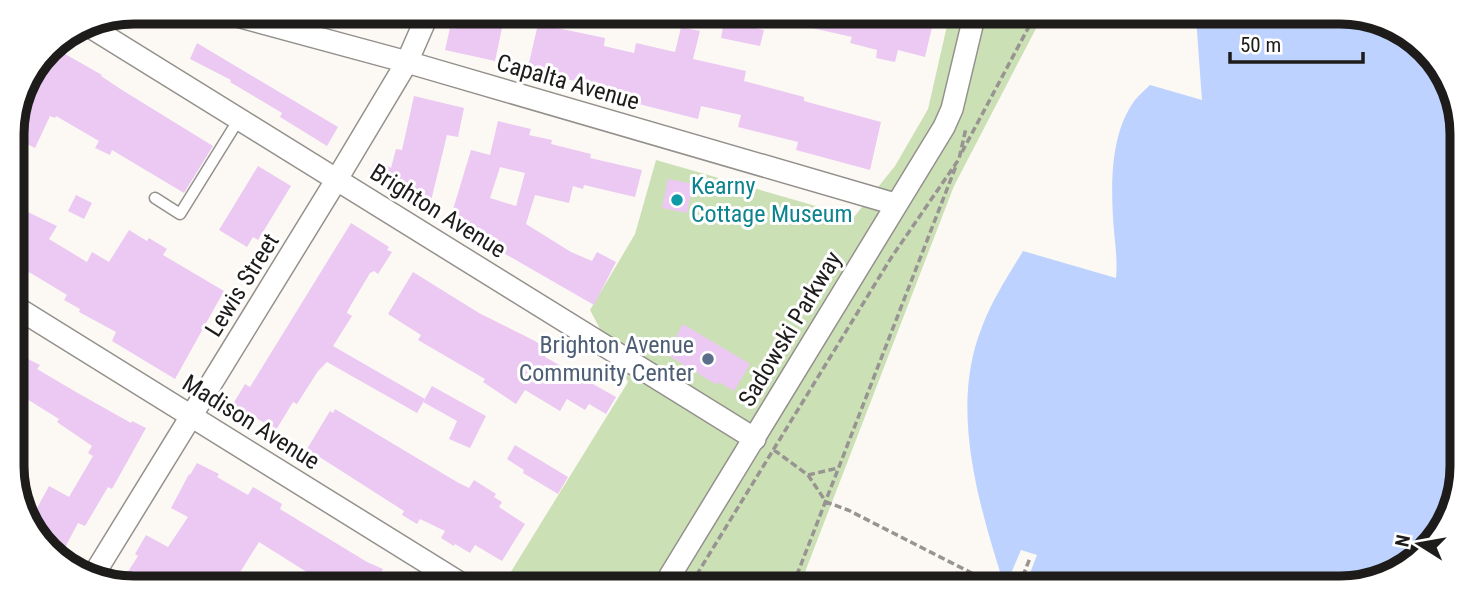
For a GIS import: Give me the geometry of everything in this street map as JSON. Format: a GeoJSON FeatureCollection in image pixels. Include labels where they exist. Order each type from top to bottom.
{"type":"FeatureCollection","features":[{"type":"Feature","properties":{"kind":"street","name":"Capalta Avenue"},"geometry":{"type":"LineString","coordinates":[[267,24],[407,62],[895,204]]}},
{"type":"Feature","properties":{"kind":"street","name":"Lewis Street"},"geometry":{"type":"LineString","coordinates":[[97,569],[337,180],[407,62],[424,24]]}},
{"type":"Feature","properties":{"kind":"street","name":"Sadowski Parkway"},"geometry":{"type":"LineString","coordinates":[[671,576],[944,127],[952,109],[972,24]]}},
{"type":"Feature","properties":{"kind":"street","name":"Brighton Avenue"},"geometry":{"type":"LineString","coordinates":[[98,32],[755,439]]}},
{"type":"Feature","properties":{"kind":"street","name":"Madison Avenue"},"geometry":{"type":"LineString","coordinates":[[24,313],[448,576]]}},
{"type":"Feature","properties":{"kind":"lane"},"geometry":{"type":"LineString","coordinates":[[155,198],[180,214],[239,119]]}},
{"type":"Feature","properties":{"kind":"path"},"geometry":{"type":"LineString","coordinates":[[797,575],[959,159],[1030,24]]}},
{"type":"Feature","properties":{"kind":"path"},"geometry":{"type":"LineString","coordinates":[[774,450],[808,475],[826,502],[848,510],[976,575]]}},
{"type":"Feature","properties":{"kind":"path"},"geometry":{"type":"LineString","coordinates":[[808,475],[838,468]]}},
{"type":"Feature","properties":{"kind":"path"},"geometry":{"type":"LineString","coordinates":[[1023,575],[1030,558]]}},
{"type":"Feature","properties":{"kind":"green space"},"geometry":{"type":"Polygon","coordinates":[[[947,24],[1038,24],[954,186],[804,575],[509,576],[628,382],[590,310],[635,234],[656,160],[854,217],[895,166],[928,109],[947,24]]]}},
{"type":"Feature","properties":{"kind":"water"},"geometry":{"type":"Polygon","coordinates":[[[1196,24],[1340,24],[1376,30],[1407,47],[1436,80],[1450,120],[1450,465],[1445,501],[1432,527],[1418,543],[1395,561],[1369,572],[1348,575],[1001,575],[983,515],[970,451],[968,388],[982,327],[1023,251],[1116,278],[1112,188],[1114,157],[1127,113],[1150,85],[1202,100],[1196,24]]]}},
{"type":"Feature","properties":{"kind":"water"},"geometry":{"type":"Polygon","coordinates":[[[961,569],[977,575],[949,575],[961,569]]]}},
{"type":"Feature","properties":{"kind":"pier"},"geometry":{"type":"Polygon","coordinates":[[[1021,550],[1037,555],[1029,575],[1010,575],[1021,550]]]}},
{"type":"Feature","properties":{"kind":"pier"},"geometry":{"type":"Polygon","coordinates":[[[962,566],[981,575],[965,575],[953,569],[962,566]]]}},
{"type":"Feature","properties":{"kind":"building"},"geometry":{"type":"Polygon","coordinates":[[[456,24],[503,24],[495,61],[445,50],[450,28],[455,29],[456,24]]]}},
{"type":"Feature","properties":{"kind":"building"},"geometry":{"type":"Polygon","coordinates":[[[538,24],[605,38],[604,46],[634,53],[636,43],[675,52],[681,27],[700,31],[693,59],[746,71],[744,81],[881,122],[870,170],[796,150],[798,142],[738,127],[741,115],[701,106],[698,119],[623,100],[624,98],[574,85],[575,81],[528,67],[538,24]]]}},
{"type":"Feature","properties":{"kind":"building"},"geometry":{"type":"Polygon","coordinates":[[[723,24],[764,30],[760,46],[721,38],[723,24]]]}},
{"type":"Feature","properties":{"kind":"building"},"geometry":{"type":"Polygon","coordinates":[[[794,24],[933,24],[925,57],[898,50],[895,62],[876,58],[877,50],[850,43],[852,37],[794,24]]]}},
{"type":"Feature","properties":{"kind":"building"},"geometry":{"type":"Polygon","coordinates":[[[197,43],[338,127],[327,146],[280,117],[282,113],[230,82],[231,80],[190,59],[197,43]]]}},
{"type":"Feature","properties":{"kind":"building"},"geometry":{"type":"Polygon","coordinates":[[[62,52],[213,146],[184,193],[112,150],[110,155],[95,148],[99,141],[56,116],[50,116],[35,148],[25,143],[27,113],[43,73],[62,52]]]}},
{"type":"Feature","properties":{"kind":"building"},"geometry":{"type":"Polygon","coordinates":[[[414,96],[464,108],[458,137],[447,135],[430,205],[369,173],[377,160],[391,168],[396,149],[402,150],[414,96]]]}},
{"type":"Feature","properties":{"kind":"building"},"geometry":{"type":"Polygon","coordinates":[[[498,121],[531,129],[529,135],[552,140],[551,144],[591,154],[590,158],[642,170],[635,197],[584,185],[583,189],[573,186],[569,203],[535,195],[526,224],[571,252],[592,261],[597,252],[616,262],[594,305],[500,251],[504,243],[455,228],[457,220],[451,216],[471,150],[490,155],[498,121]],[[500,167],[490,198],[516,206],[525,173],[500,167]]]}},
{"type":"Feature","properties":{"kind":"building"},"geometry":{"type":"Polygon","coordinates":[[[258,166],[291,186],[258,240],[253,237],[247,247],[219,230],[258,166]]]}},
{"type":"Feature","properties":{"kind":"building"},"geometry":{"type":"Polygon","coordinates":[[[668,179],[693,184],[687,213],[662,208],[668,179]]]}},
{"type":"Feature","properties":{"kind":"building"},"geometry":{"type":"Polygon","coordinates":[[[76,195],[92,203],[84,219],[68,211],[76,195]]]}},
{"type":"Feature","properties":{"kind":"building"},"geometry":{"type":"Polygon","coordinates":[[[25,211],[57,226],[49,239],[87,262],[92,252],[109,262],[129,230],[167,249],[163,255],[224,291],[175,379],[112,341],[116,332],[79,312],[80,309],[64,300],[67,295],[29,272],[26,277],[25,211]]]}},
{"type":"Feature","properties":{"kind":"building"},"geometry":{"type":"Polygon","coordinates":[[[351,223],[389,247],[387,250],[392,252],[378,274],[374,271],[370,273],[348,310],[347,313],[352,316],[333,346],[425,399],[417,413],[327,362],[297,404],[293,402],[276,430],[233,404],[245,384],[250,387],[351,223]]]}},
{"type":"Feature","properties":{"kind":"building"},"geometry":{"type":"Polygon","coordinates":[[[413,272],[479,313],[535,341],[549,350],[545,357],[616,397],[606,414],[589,404],[585,410],[567,399],[560,411],[525,390],[516,404],[483,382],[485,379],[418,340],[421,335],[388,314],[413,272]]]}},
{"type":"Feature","properties":{"kind":"building","name":"Brighton Avenue Community Center"},"geometry":{"type":"Polygon","coordinates":[[[683,324],[750,364],[734,391],[719,382],[717,385],[666,354],[683,324]]]}},
{"type":"Feature","properties":{"kind":"building"},"geometry":{"type":"Polygon","coordinates":[[[24,357],[40,365],[37,369],[76,392],[131,423],[132,421],[146,428],[112,489],[108,487],[85,526],[78,523],[64,550],[43,527],[35,512],[49,486],[69,497],[93,456],[88,453],[92,446],[57,422],[59,419],[24,397],[24,357]]]}},
{"type":"Feature","properties":{"kind":"building"},"geometry":{"type":"Polygon","coordinates":[[[432,386],[486,416],[470,448],[449,439],[457,421],[423,402],[432,386]]]}},
{"type":"Feature","properties":{"kind":"building"},"geometry":{"type":"Polygon","coordinates":[[[335,409],[457,482],[469,488],[474,480],[496,494],[494,497],[502,502],[499,507],[525,524],[502,561],[475,545],[470,553],[455,544],[454,546],[441,538],[445,531],[420,519],[417,524],[402,515],[404,511],[307,449],[330,411],[333,413],[335,409]]]}},
{"type":"Feature","properties":{"kind":"building"},"geometry":{"type":"Polygon","coordinates":[[[515,445],[568,477],[558,494],[523,473],[524,470],[507,459],[515,445]]]}},
{"type":"Feature","properties":{"kind":"building"},"geometry":{"type":"Polygon","coordinates":[[[197,463],[219,474],[217,477],[248,495],[253,487],[282,504],[280,509],[383,569],[379,576],[313,576],[259,542],[238,576],[126,575],[138,556],[135,554],[146,535],[168,547],[188,517],[171,508],[197,463]]]}},
{"type":"Feature","properties":{"kind":"place","name":"Kearny Cottage Museum"},"geometry":{"type":"Point","coordinates":[677,200]}},
{"type":"Feature","properties":{"kind":"place","name":"Brighton Avenue Community Center"},"geometry":{"type":"Point","coordinates":[708,359]}}]}
